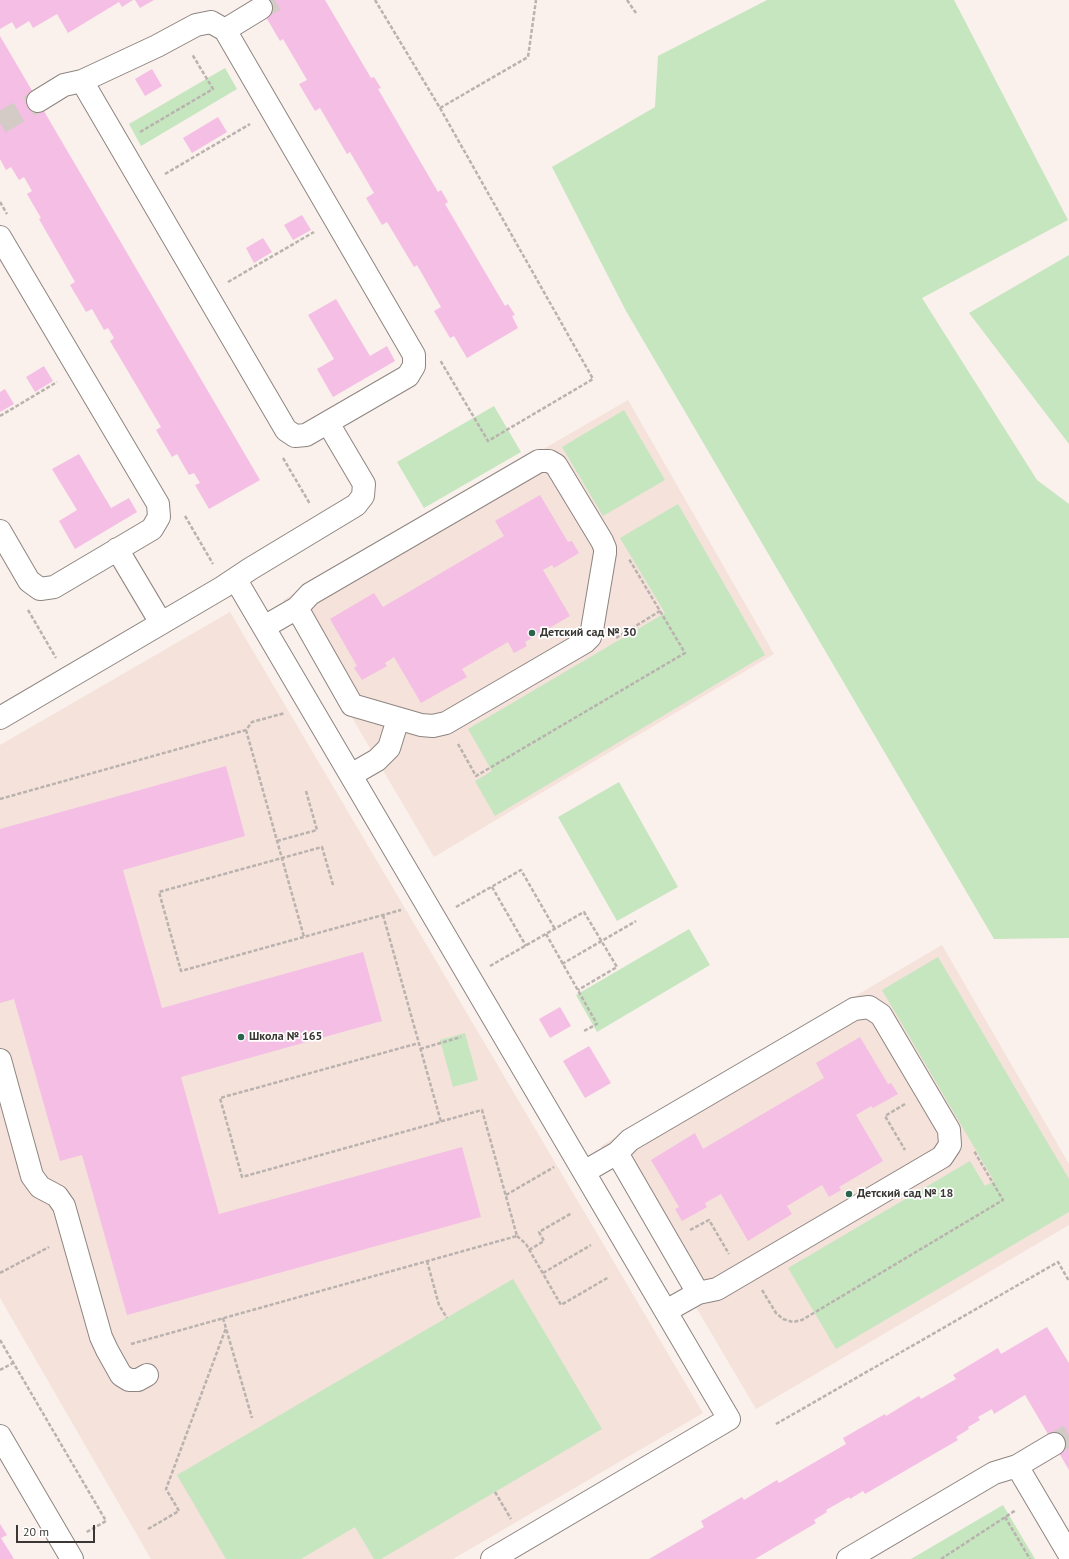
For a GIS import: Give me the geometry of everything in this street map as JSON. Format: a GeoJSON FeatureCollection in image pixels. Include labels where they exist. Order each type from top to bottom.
{"type":"FeatureCollection","features":[{"type":"Feature","properties":{"kind":"lane"},"geometry":{"type":"LineString","coordinates":[[225,30],[261,8]]}},
{"type":"Feature","properties":{"kind":"lane"},"geometry":{"type":"LineString","coordinates":[[38,101],[64,85],[82,81],[157,46],[196,25],[211,22],[225,30],[273,110],[414,355],[414,366],[408,376],[306,435],[295,436],[286,430],[82,81]]}},
{"type":"Feature","properties":{"kind":"lane"},"geometry":{"type":"LineString","coordinates":[[0,237],[158,504],[159,517],[152,529],[54,587],[40,589],[29,581],[0,531]]}},
{"type":"Feature","properties":{"kind":"lane"},"geometry":{"type":"LineString","coordinates":[[0,718],[236,580],[250,569],[356,505],[363,496],[364,484],[328,422]]}},
{"type":"Feature","properties":{"kind":"lane"},"geometry":{"type":"LineString","coordinates":[[264,627],[297,608],[310,594],[539,462],[549,461],[556,465],[605,548],[590,637],[585,642],[446,723],[433,726],[421,725],[352,705],[297,608]]}},
{"type":"Feature","properties":{"kind":"lane"},"geometry":{"type":"LineString","coordinates":[[118,549],[161,623]]}},
{"type":"Feature","properties":{"kind":"lane"},"geometry":{"type":"LineString","coordinates":[[236,580],[729,1419],[492,1559]]}},
{"type":"Feature","properties":{"kind":"lane"},"geometry":{"type":"LineString","coordinates":[[351,775],[377,760],[389,748],[398,719]]}},
{"type":"Feature","properties":{"kind":"lane"},"geometry":{"type":"LineString","coordinates":[[579,1164],[617,1153],[630,1140],[854,1009],[869,1007],[880,1015],[949,1130],[950,1145],[942,1157],[717,1289],[698,1293],[666,1311]]}},
{"type":"Feature","properties":{"kind":"lane"},"geometry":{"type":"LineString","coordinates":[[0,1060],[32,1176],[40,1187],[57,1196],[64,1206],[101,1337],[107,1350],[121,1375],[129,1380],[138,1380],[147,1375]]}},
{"type":"Feature","properties":{"kind":"lane"},"geometry":{"type":"LineString","coordinates":[[617,1153],[698,1293]]}},
{"type":"Feature","properties":{"kind":"lane"},"geometry":{"type":"LineString","coordinates":[[0,1436],[68,1552]]}},
{"type":"Feature","properties":{"kind":"lane"},"geometry":{"type":"LineString","coordinates":[[848,1559],[994,1473],[1017,1466],[1054,1444]]}},
{"type":"Feature","properties":{"kind":"lane"},"geometry":{"type":"LineString","coordinates":[[1017,1466],[1069,1554]]}},
{"type":"Feature","properties":{"kind":"path"},"geometry":{"type":"LineString","coordinates":[[375,0],[440,108],[593,379],[488,441],[474,417]]}},
{"type":"Feature","properties":{"kind":"path"},"geometry":{"type":"LineString","coordinates":[[440,108],[528,57],[536,0]]}},
{"type":"Feature","properties":{"kind":"path"},"geometry":{"type":"LineString","coordinates":[[628,0],[636,13]]}},
{"type":"Feature","properties":{"kind":"path"},"geometry":{"type":"LineString","coordinates":[[119,144],[213,88],[180,33]]}},
{"type":"Feature","properties":{"kind":"path"},"geometry":{"type":"LineString","coordinates":[[144,187],[273,110]]}},
{"type":"Feature","properties":{"kind":"path"},"geometry":{"type":"LineString","coordinates":[[207,295],[336,220]]}},
{"type":"Feature","properties":{"kind":"path"},"geometry":{"type":"LineString","coordinates":[[0,416],[78,370]]}},
{"type":"Feature","properties":{"kind":"path"},"geometry":{"type":"LineString","coordinates":[[446,723],[476,776],[685,654],[625,551],[605,554]]}},
{"type":"Feature","properties":{"kind":"path"},"geometry":{"type":"LineString","coordinates":[[24,604],[68,678]]}},
{"type":"Feature","properties":{"kind":"path"},"geometry":{"type":"LineString","coordinates":[[590,637],[603,646],[660,611]]}},
{"type":"Feature","properties":{"kind":"path"},"geometry":{"type":"LineString","coordinates":[[0,799],[246,730],[252,722],[310,706]]}},
{"type":"Feature","properties":{"kind":"path"},"geometry":{"type":"LineString","coordinates":[[246,730],[304,937]]}},
{"type":"Feature","properties":{"kind":"path"},"geometry":{"type":"LineString","coordinates":[[277,841],[317,830],[306,791]]}},
{"type":"Feature","properties":{"kind":"path"},"geometry":{"type":"LineString","coordinates":[[333,885],[322,847],[159,892],[181,971],[426,903]]}},
{"type":"Feature","properties":{"kind":"path"},"geometry":{"type":"LineString","coordinates":[[450,910],[521,870],[555,929]]}},
{"type":"Feature","properties":{"kind":"path"},"geometry":{"type":"LineString","coordinates":[[492,887],[526,946]]}},
{"type":"Feature","properties":{"kind":"path"},"geometry":{"type":"LineString","coordinates":[[485,969],[584,912],[617,967],[578,990]]}},
{"type":"Feature","properties":{"kind":"path"},"geometry":{"type":"LineString","coordinates":[[383,915],[441,1122]]}},
{"type":"Feature","properties":{"kind":"path"},"geometry":{"type":"LineString","coordinates":[[562,964],[636,921]]}},
{"type":"Feature","properties":{"kind":"path"},"geometry":{"type":"LineString","coordinates":[[546,934],[597,1024],[584,1031]]}},
{"type":"Feature","properties":{"kind":"path"},"geometry":{"type":"LineString","coordinates":[[420,1048],[461,1038]]}},
{"type":"Feature","properties":{"kind":"path"},"geometry":{"type":"LineString","coordinates":[[419,1043],[220,1098],[242,1177],[482,1110],[517,1236],[526,1244],[561,1305],[609,1277]]}},
{"type":"Feature","properties":{"kind":"path"},"geometry":{"type":"LineString","coordinates":[[918,1172],[885,1116],[926,1092]]}},
{"type":"Feature","properties":{"kind":"path"},"geometry":{"type":"LineString","coordinates":[[669,1243],[709,1220],[776,1313],[783,1319],[793,1322],[802,1320],[1003,1200],[974,1151],[950,1145]]}},
{"type":"Feature","properties":{"kind":"path"},"geometry":{"type":"LineString","coordinates":[[506,1195],[579,1164]]}},
{"type":"Feature","properties":{"kind":"path"},"geometry":{"type":"LineString","coordinates":[[529,1250],[544,1241],[539,1232],[572,1213]]}},
{"type":"Feature","properties":{"kind":"path"},"geometry":{"type":"LineString","coordinates":[[0,1273],[72,1235]]}},
{"type":"Feature","properties":{"kind":"path"},"geometry":{"type":"LineString","coordinates":[[107,1350],[517,1236]]}},
{"type":"Feature","properties":{"kind":"path"},"geometry":{"type":"LineString","coordinates":[[543,1273],[591,1245]]}},
{"type":"Feature","properties":{"kind":"path"},"geometry":{"type":"LineString","coordinates":[[427,1261],[440,1305],[447,1318]]}},
{"type":"Feature","properties":{"kind":"path"},"geometry":{"type":"LineString","coordinates":[[776,1424],[1058,1262],[1069,1281]]}},
{"type":"Feature","properties":{"kind":"path"},"geometry":{"type":"LineString","coordinates":[[223,1318],[252,1418]]}},
{"type":"Feature","properties":{"kind":"path"},"geometry":{"type":"LineString","coordinates":[[148,1529],[179,1511],[166,1489],[226,1328]]}},
{"type":"Feature","properties":{"kind":"path"},"geometry":{"type":"LineString","coordinates":[[0,1340],[106,1521],[68,1552]]}},
{"type":"Feature","properties":{"kind":"path"},"geometry":{"type":"LineString","coordinates":[[0,1370],[13,1363]]}},
{"type":"Feature","properties":{"kind":"path"},"geometry":{"type":"LineString","coordinates":[[495,1492],[524,1540]]}},
{"type":"Feature","properties":{"kind":"path"},"geometry":{"type":"LineString","coordinates":[[941,1559],[1036,1498]]}},
{"type":"Feature","properties":{"kind":"path"},"geometry":{"type":"LineString","coordinates":[[1005,1517],[1030,1559]]}},
{"type":"Feature","properties":{"kind":"shaded area","name":"Детский сад № 30"},"geometry":{"type":"Polygon","coordinates":[[[628,400],[774,654],[434,857],[283,600],[628,400]]]}},
{"type":"Feature","properties":{"kind":"shaded area","name":"Школа № 165"},"geometry":{"type":"Polygon","coordinates":[[[230,612],[703,1413],[453,1559],[151,1559],[0,1298],[0,745],[230,612]]]}},
{"type":"Feature","properties":{"kind":"shaded area","name":"Детский сад № 18"},"geometry":{"type":"Polygon","coordinates":[[[942,945],[1069,1164],[1069,1225],[756,1409],[601,1146],[942,945]]]}},
{"type":"Feature","properties":{"kind":"green space"},"geometry":{"type":"Polygon","coordinates":[[[767,0],[954,0],[1068,220],[922,298],[1037,480],[1069,504],[1069,938],[994,939],[626,311],[552,167],[655,107],[658,56],[767,0]]]}},
{"type":"Feature","properties":{"kind":"green space"},"geometry":{"type":"Polygon","coordinates":[[[225,68],[237,89],[141,146],[129,124],[225,68]]]}},
{"type":"Feature","properties":{"kind":"green space"},"geometry":{"type":"Polygon","coordinates":[[[1069,255],[1069,444],[969,313],[1069,255]]]}},
{"type":"Feature","properties":{"kind":"green space"},"geometry":{"type":"Polygon","coordinates":[[[494,406],[521,452],[424,508],[397,462],[494,406]]]}},
{"type":"Feature","properties":{"kind":"green space"},"geometry":{"type":"Polygon","coordinates":[[[624,410],[665,480],[603,516],[562,447],[624,410]]]}},
{"type":"Feature","properties":{"kind":"green space"},"geometry":{"type":"Polygon","coordinates":[[[678,504],[765,655],[495,816],[475,781],[492,771],[468,729],[665,613],[620,538],[678,504]]]}},
{"type":"Feature","properties":{"kind":"green space"},"geometry":{"type":"Polygon","coordinates":[[[619,782],[678,887],[617,921],[558,817],[619,782]]]}},
{"type":"Feature","properties":{"kind":"green space"},"geometry":{"type":"Polygon","coordinates":[[[689,929],[710,965],[597,1032],[576,995],[689,929]]]}},
{"type":"Feature","properties":{"kind":"green space"},"geometry":{"type":"Polygon","coordinates":[[[938,957],[1069,1179],[1069,1212],[836,1349],[788,1268],[970,1161],[985,1186],[994,1181],[882,990],[938,957]]]}},
{"type":"Feature","properties":{"kind":"green space"},"geometry":{"type":"Polygon","coordinates":[[[465,1033],[478,1080],[453,1087],[440,1040],[465,1033]]]}},
{"type":"Feature","properties":{"kind":"green space"},"geometry":{"type":"Polygon","coordinates":[[[513,1279],[602,1429],[381,1559],[374,1559],[355,1527],[301,1559],[226,1559],[177,1475],[513,1279]]]}},
{"type":"Feature","properties":{"kind":"green space"},"geometry":{"type":"Polygon","coordinates":[[[1003,1505],[1035,1559],[911,1559],[1003,1505]]]}},
{"type":"Feature","properties":{"kind":"building"},"geometry":{"type":"Polygon","coordinates":[[[0,0],[133,0],[122,7],[119,2],[68,33],[57,14],[33,28],[29,21],[16,29],[12,22],[0,29],[0,0]]]}},
{"type":"Feature","properties":{"kind":"building"},"geometry":{"type":"Polygon","coordinates":[[[135,0],[154,0],[140,8],[135,0]]]}},
{"type":"Feature","properties":{"kind":"building"},"geometry":{"type":"Polygon","coordinates":[[[256,0],[325,0],[371,78],[374,77],[381,88],[378,89],[438,192],[441,190],[448,202],[445,204],[505,306],[508,304],[515,315],[512,316],[518,328],[467,358],[454,336],[450,338],[434,311],[441,307],[417,265],[414,267],[387,222],[382,225],[366,198],[374,193],[350,152],[347,154],[320,108],[315,111],[299,84],[307,80],[283,39],[280,41],[256,0]]]}},
{"type":"Feature","properties":{"kind":"building"},"geometry":{"type":"Polygon","coordinates":[[[0,36],[260,480],[209,509],[195,485],[200,483],[194,473],[189,475],[177,454],[172,457],[156,430],[161,427],[110,341],[114,338],[108,328],[104,330],[92,309],[86,312],[70,285],[75,282],[39,219],[41,218],[27,194],[32,191],[24,177],[19,180],[11,167],[6,170],[0,159],[0,36]]]}},
{"type":"Feature","properties":{"kind":"building"},"geometry":{"type":"Polygon","coordinates":[[[152,69],[162,86],[145,96],[135,79],[152,69]]]}},
{"type":"Feature","properties":{"kind":"building"},"geometry":{"type":"Polygon","coordinates":[[[218,117],[227,132],[192,153],[183,138],[218,117]]]}},
{"type":"Feature","properties":{"kind":"building"},"geometry":{"type":"Polygon","coordinates":[[[302,215],[311,230],[293,240],[284,225],[302,215]]]}},
{"type":"Feature","properties":{"kind":"building"},"geometry":{"type":"Polygon","coordinates":[[[263,238],[272,252],[254,263],[246,248],[263,238]]]}},
{"type":"Feature","properties":{"kind":"building"},"geometry":{"type":"Polygon","coordinates":[[[336,299],[370,356],[387,346],[395,361],[333,397],[317,369],[334,359],[308,315],[336,299]]]}},
{"type":"Feature","properties":{"kind":"building"},"geometry":{"type":"Polygon","coordinates":[[[44,366],[53,381],[35,392],[26,377],[44,366]]]}},
{"type":"Feature","properties":{"kind":"building"},"geometry":{"type":"Polygon","coordinates":[[[5,389],[14,404],[0,412],[0,392],[5,389]]]}},
{"type":"Feature","properties":{"kind":"building"},"geometry":{"type":"Polygon","coordinates":[[[79,454],[111,508],[129,498],[137,512],[75,549],[59,521],[77,510],[52,469],[79,454]]]}},
{"type":"Feature","properties":{"kind":"building"},"geometry":{"type":"Polygon","coordinates":[[[540,495],[568,542],[572,541],[579,553],[554,568],[552,565],[543,570],[570,616],[525,642],[527,646],[514,653],[508,642],[462,669],[467,677],[421,703],[394,657],[385,663],[387,666],[362,680],[354,668],[357,666],[330,619],[374,593],[383,607],[504,536],[495,521],[540,495]]]}},
{"type":"Feature","properties":{"kind":"building"},"geometry":{"type":"Polygon","coordinates":[[[226,766],[245,836],[123,870],[162,1008],[363,952],[382,1021],[181,1077],[219,1214],[462,1147],[481,1217],[127,1315],[82,1155],[60,1161],[14,999],[0,1003],[0,829],[226,766]]]}},
{"type":"Feature","properties":{"kind":"building"},"geometry":{"type":"Polygon","coordinates":[[[560,1007],[571,1026],[550,1038],[539,1019],[560,1007]]]}},
{"type":"Feature","properties":{"kind":"building"},"geometry":{"type":"Polygon","coordinates":[[[860,1037],[888,1084],[891,1083],[898,1094],[873,1108],[871,1106],[856,1115],[883,1161],[839,1187],[841,1190],[829,1197],[822,1185],[787,1206],[792,1214],[748,1241],[721,1194],[705,1203],[707,1207],[682,1221],[675,1209],[679,1207],[651,1160],[695,1133],[703,1149],[824,1078],[816,1063],[860,1037]]]}},
{"type":"Feature","properties":{"kind":"building"},"geometry":{"type":"Polygon","coordinates":[[[589,1046],[611,1083],[585,1098],[563,1061],[589,1046]]]}},
{"type":"Feature","properties":{"kind":"building"},"geometry":{"type":"Polygon","coordinates":[[[1047,1327],[1069,1363],[1069,1470],[1025,1395],[994,1414],[992,1409],[978,1417],[980,1420],[968,1427],[969,1429],[956,1437],[958,1440],[865,1494],[863,1491],[826,1510],[827,1512],[814,1520],[816,1523],[755,1559],[649,1559],[704,1527],[701,1521],[742,1497],[744,1500],[777,1480],[779,1483],[846,1444],[843,1438],[885,1414],[886,1416],[919,1396],[921,1399],[956,1379],[953,1375],[998,1348],[1001,1354],[1047,1327]]]}},
{"type":"Feature","properties":{"kind":"building"},"geometry":{"type":"Polygon","coordinates":[[[0,1524],[7,1535],[1,1538],[14,1559],[0,1559],[0,1524]]]}},
{"type":"Feature","properties":{"kind":"tunnel"},"geometry":{"type":"LineString","coordinates":[[261,8],[275,0]]}},
{"type":"Feature","properties":{"kind":"tunnel"},"geometry":{"type":"LineString","coordinates":[[0,123],[38,101]]}},
{"type":"Feature","properties":{"kind":"tunnel"},"geometry":{"type":"LineString","coordinates":[[1054,1444],[1069,1435]]}},
{"type":"Feature","properties":{"kind":"place","name":"Детский сад № 30"},"geometry":{"type":"Point","coordinates":[532,633]}},
{"type":"Feature","properties":{"kind":"place","name":"Школа № 165"},"geometry":{"type":"Point","coordinates":[241,1037]}},
{"type":"Feature","properties":{"kind":"place","name":"Детский сад № 18"},"geometry":{"type":"Point","coordinates":[849,1194]}}]}
